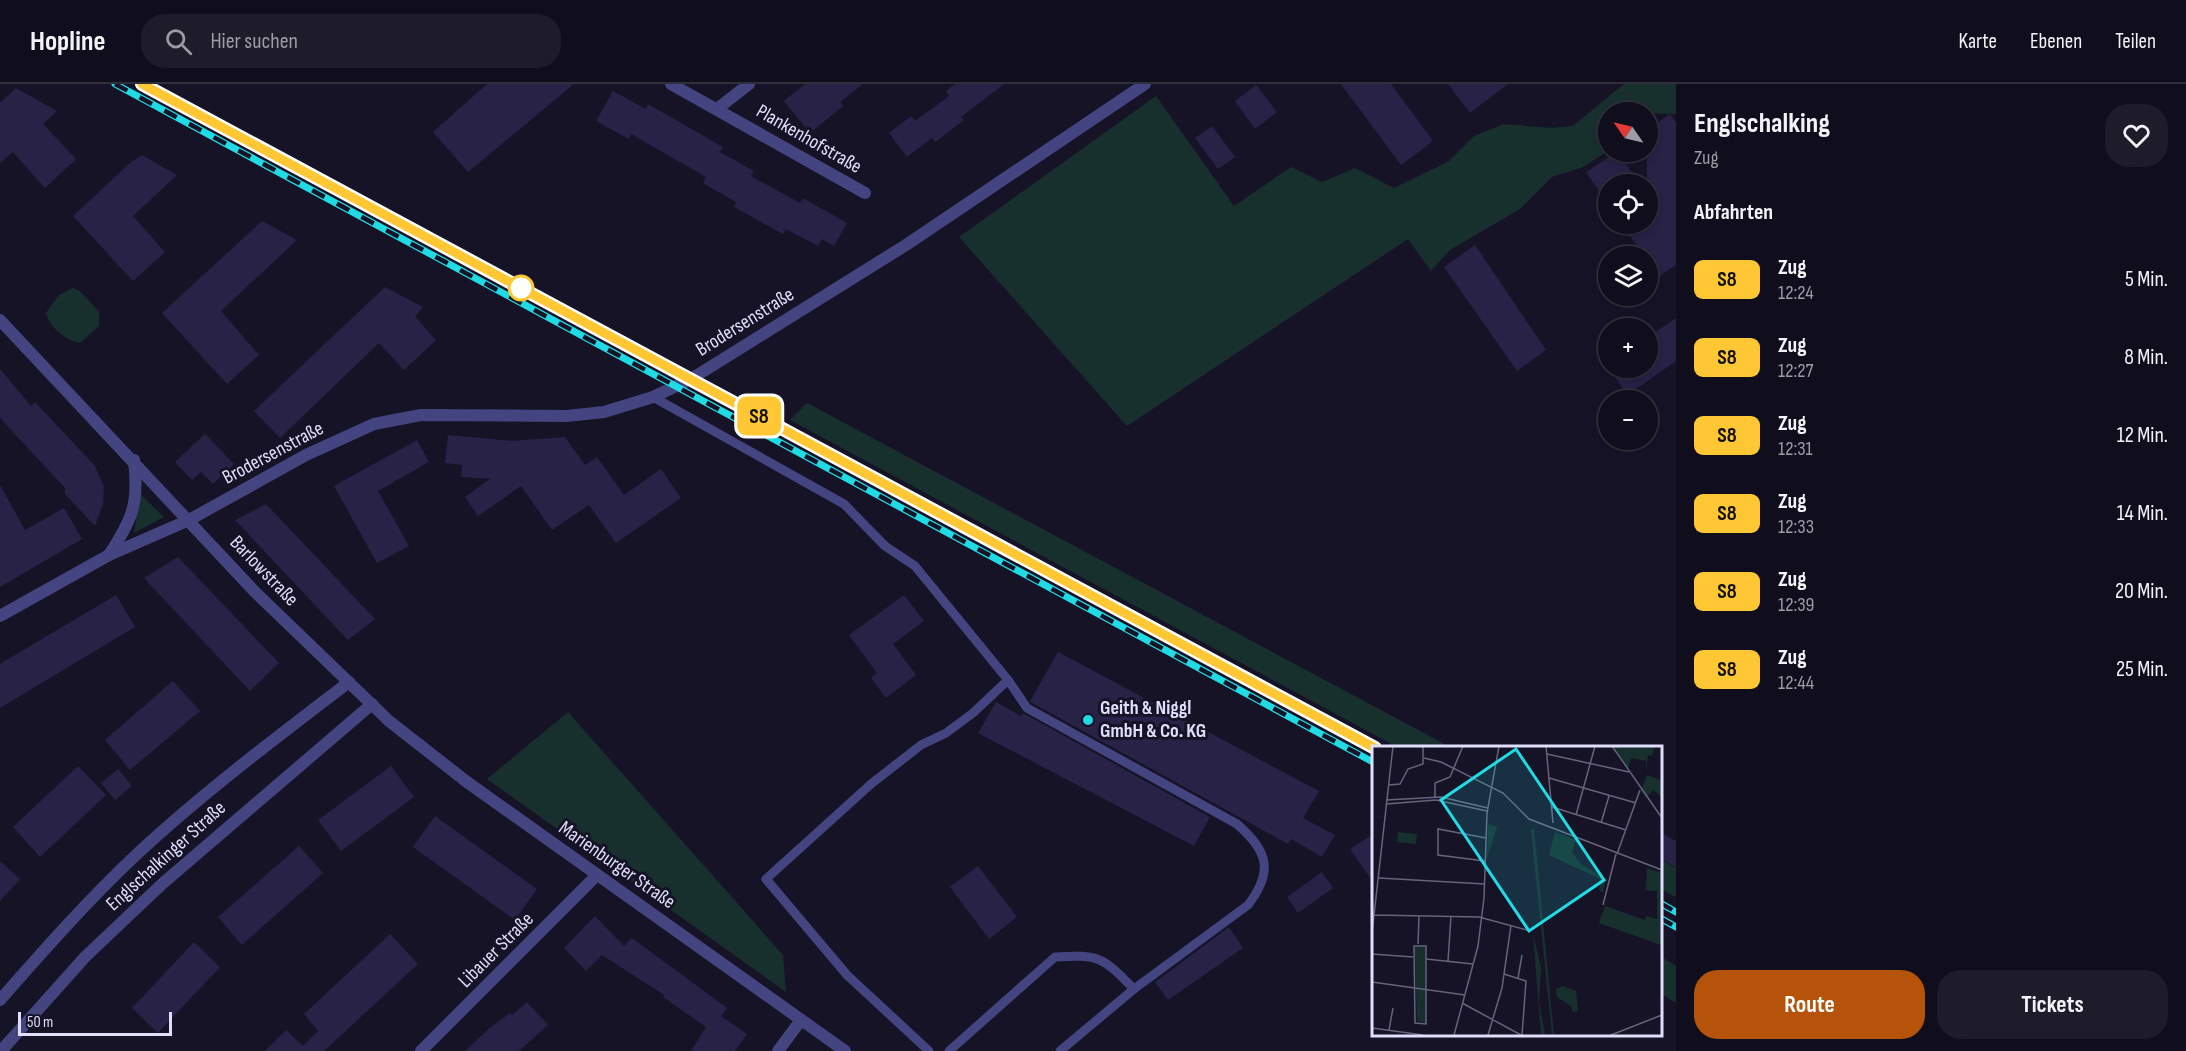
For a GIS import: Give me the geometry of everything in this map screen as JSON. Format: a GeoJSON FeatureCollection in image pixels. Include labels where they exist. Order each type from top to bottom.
{"type":"FeatureCollection","features":[{"type":"Feature","properties":{"kind":"street","name":"Plankenhofstraße"},"geometry":{"type":"LineString","coordinates":[[671,84],[865,193]]}},
{"type":"Feature","properties":{"kind":"street"},"geometry":{"type":"LineString","coordinates":[[717,109],[749,84]]}},
{"type":"Feature","properties":{"kind":"street","name":"Brodersenstraße"},"geometry":{"type":"LineString","coordinates":[[0,616],[109,555],[189,520],[306,455],[374,424],[421,415],[567,417],[604,412],[653,397],[691,379],[906,245],[1145,84]]}},
{"type":"Feature","properties":{"kind":"street","name":"Barlowstraße"},"geometry":{"type":"LineString","coordinates":[[0,320],[134,460],[255,592],[372,704]]}},
{"type":"Feature","properties":{"kind":"street"},"geometry":{"type":"LineString","coordinates":[[109,555],[129,525],[137,491],[134,460]]}},
{"type":"Feature","properties":{"kind":"street","name":"Englschalkinger Straße"},"geometry":{"type":"LineString","coordinates":[[0,1000],[60,932],[137,854],[253,755],[349,682]]}},
{"type":"Feature","properties":{"kind":"street","name":"Englschalkinger Straße"},"geometry":{"type":"LineString","coordinates":[[1,1050],[85,957],[162,884],[372,704]]}},
{"type":"Feature","properties":{"kind":"street","name":"Marienburger Straße"},"geometry":{"type":"LineString","coordinates":[[372,704],[468,782],[845,1051]]}},
{"type":"Feature","properties":{"kind":"street","name":"Libauer Straße"},"geometry":{"type":"LineString","coordinates":[[421,1051],[597,875]]}},
{"type":"Feature","properties":{"kind":"street"},"geometry":{"type":"LineString","coordinates":[[778,1051],[801,1020]]}},
{"type":"Feature","properties":{"kind":"lane"},"geometry":{"type":"LineString","coordinates":[[653,397],[844,504],[885,546],[915,566],[1008,680],[1027,708],[1039,717],[1237,824],[1252,836],[1262,851],[1265,869],[1262,887],[1248,905],[1134,989],[1060,1051]]}},
{"type":"Feature","properties":{"kind":"lane"},"geometry":{"type":"LineString","coordinates":[[929,1051],[847,975],[766,879],[872,784],[921,745],[946,733],[973,713],[1008,680]]}},
{"type":"Feature","properties":{"kind":"lane"},"geometry":{"type":"LineString","coordinates":[[949,1051],[1055,957],[1076,956],[1104,959],[1134,989]]}},
{"type":"Feature","properties":{"kind":"lane"},"geometry":{"type":"LineString","coordinates":[[0,1038],[1,1050]]}},
{"type":"Feature","properties":{"kind":"green space"},"geometry":{"type":"Polygon","coordinates":[[[1624,84],[1676,84],[1676,114],[1658,113],[1658,102],[1602,102],[1624,84]]]}},
{"type":"Feature","properties":{"kind":"green space"},"geometry":{"type":"Polygon","coordinates":[[[1156,96],[1234,206],[1291,167],[1322,182],[1355,168],[1394,188],[1449,161],[1474,136],[1504,124],[1551,128],[1573,126],[1598,105],[1598,157],[1583,167],[1552,177],[1520,209],[1450,250],[1431,271],[1408,239],[1127,426],[959,237],[1156,96]]]}},
{"type":"Feature","properties":{"kind":"green space"},"geometry":{"type":"Polygon","coordinates":[[[73,288],[81,292],[99,312],[99,326],[80,343],[59,332],[51,324],[46,313],[59,295],[73,288]]]}},
{"type":"Feature","properties":{"kind":"green space"},"geometry":{"type":"Polygon","coordinates":[[[807,403],[1448,746],[1395,746],[790,420],[807,403]]]}},
{"type":"Feature","properties":{"kind":"green space"},"geometry":{"type":"Polygon","coordinates":[[[140,494],[164,517],[134,533],[140,494]]]}},
{"type":"Feature","properties":{"kind":"green space"},"geometry":{"type":"Polygon","coordinates":[[[568,712],[783,955],[786,992],[487,779],[568,712]]]}},
{"type":"Feature","properties":{"kind":"green space"},"geometry":{"type":"Polygon","coordinates":[[[1661,860],[1676,868],[1676,897],[1661,890],[1661,860]]]}},
{"type":"Feature","properties":{"kind":"green space"},"geometry":{"type":"Polygon","coordinates":[[[1661,957],[1676,966],[1676,1003],[1661,994],[1661,957]]]}},
{"type":"Feature","properties":{"kind":"building"},"geometry":{"type":"Polygon","coordinates":[[[487,84],[574,84],[468,172],[433,132],[487,84]]]}},
{"type":"Feature","properties":{"kind":"building"},"geometry":{"type":"Polygon","coordinates":[[[805,84],[863,84],[840,102],[843,106],[810,133],[784,101],[805,84]]]}},
{"type":"Feature","properties":{"kind":"building"},"geometry":{"type":"Polygon","coordinates":[[[955,84],[1004,84],[961,117],[964,120],[935,142],[932,138],[907,157],[889,133],[911,116],[915,121],[949,96],[946,91],[955,84]]]}},
{"type":"Feature","properties":{"kind":"building"},"geometry":{"type":"Polygon","coordinates":[[[1341,84],[1391,84],[1433,141],[1401,165],[1341,84]]]}},
{"type":"Feature","properties":{"kind":"building"},"geometry":{"type":"Polygon","coordinates":[[[1448,84],[1508,84],[1470,113],[1448,84]]]}},
{"type":"Feature","properties":{"kind":"building"},"geometry":{"type":"Polygon","coordinates":[[[1256,85],[1277,112],[1255,129],[1235,101],[1256,85]]]}},
{"type":"Feature","properties":{"kind":"building"},"geometry":{"type":"Polygon","coordinates":[[[16,88],[57,111],[43,124],[76,159],[45,188],[13,152],[0,163],[0,103],[16,88]]]}},
{"type":"Feature","properties":{"kind":"building"},"geometry":{"type":"Polygon","coordinates":[[[613,91],[646,109],[648,104],[723,147],[720,152],[754,171],[751,176],[800,203],[803,198],[847,223],[834,246],[822,239],[818,246],[786,229],[783,234],[734,207],[736,202],[703,183],[706,177],[631,134],[629,139],[596,121],[613,91]]]}},
{"type":"Feature","properties":{"kind":"building"},"geometry":{"type":"Polygon","coordinates":[[[1670,114],[1676,123],[1676,265],[1658,277],[1658,246],[1637,246],[1629,234],[1658,234],[1658,174],[1647,174],[1647,162],[1658,162],[1658,122],[1670,114]]]}},
{"type":"Feature","properties":{"kind":"building"},"geometry":{"type":"Polygon","coordinates":[[[1212,126],[1235,157],[1218,169],[1195,138],[1212,126]]]}},
{"type":"Feature","properties":{"kind":"building"},"geometry":{"type":"Polygon","coordinates":[[[142,155],[177,175],[133,216],[165,252],[133,281],[73,216],[131,162],[142,155]]]}},
{"type":"Feature","properties":{"kind":"building"},"geometry":{"type":"Polygon","coordinates":[[[1602,162],[1624,162],[1633,174],[1598,174],[1598,189],[1586,172],[1602,162]]]}},
{"type":"Feature","properties":{"kind":"building"},"geometry":{"type":"Polygon","coordinates":[[[262,221],[297,240],[221,311],[259,355],[227,384],[162,313],[262,221]]]}},
{"type":"Feature","properties":{"kind":"building"},"geometry":{"type":"Polygon","coordinates":[[[1475,245],[1546,350],[1517,371],[1444,267],[1475,245]]]}},
{"type":"Feature","properties":{"kind":"building"},"geometry":{"type":"Polygon","coordinates":[[[385,287],[423,307],[415,317],[436,340],[404,370],[379,343],[280,438],[254,411],[385,287]]]}},
{"type":"Feature","properties":{"kind":"building"},"geometry":{"type":"Polygon","coordinates":[[[1676,318],[1676,361],[1658,373],[1658,330],[1676,318]]]}},
{"type":"Feature","properties":{"kind":"building"},"geometry":{"type":"Polygon","coordinates":[[[0,369],[31,406],[35,402],[95,466],[104,487],[103,504],[95,526],[65,494],[65,488],[0,418],[0,369]]]}},
{"type":"Feature","properties":{"kind":"building"},"geometry":{"type":"Polygon","coordinates":[[[1616,378],[1652,378],[1634,390],[1624,390],[1616,378]]]}},
{"type":"Feature","properties":{"kind":"building"},"geometry":{"type":"Polygon","coordinates":[[[205,434],[234,464],[213,484],[201,472],[192,480],[175,462],[205,434]]]}},
{"type":"Feature","properties":{"kind":"building"},"geometry":{"type":"Polygon","coordinates":[[[448,435],[512,441],[565,437],[585,465],[597,457],[624,495],[661,469],[681,498],[616,543],[589,505],[552,530],[521,486],[478,516],[465,497],[490,479],[461,477],[462,465],[445,463],[448,435]]]}},
{"type":"Feature","properties":{"kind":"building"},"geometry":{"type":"Polygon","coordinates":[[[417,440],[429,462],[378,491],[409,546],[377,563],[334,486],[417,440]]]}},
{"type":"Feature","properties":{"kind":"building"},"geometry":{"type":"Polygon","coordinates":[[[0,485],[25,530],[64,508],[82,539],[0,587],[0,485]]]}},
{"type":"Feature","properties":{"kind":"building"},"geometry":{"type":"Polygon","coordinates":[[[266,504],[375,619],[348,640],[235,520],[266,504]]]}},
{"type":"Feature","properties":{"kind":"building"},"geometry":{"type":"Polygon","coordinates":[[[178,557],[279,663],[250,691],[144,578],[178,557]]]}},
{"type":"Feature","properties":{"kind":"building"},"geometry":{"type":"Polygon","coordinates":[[[116,595],[135,627],[0,708],[0,664],[116,595]]]}},
{"type":"Feature","properties":{"kind":"building"},"geometry":{"type":"Polygon","coordinates":[[[904,595],[924,621],[893,644],[916,675],[886,698],[871,678],[877,673],[849,635],[904,595]]]}},
{"type":"Feature","properties":{"kind":"building"},"geometry":{"type":"Polygon","coordinates":[[[1058,652],[1319,791],[1303,818],[1335,835],[1322,857],[1291,839],[1288,844],[1032,703],[1030,701],[1058,652]]]}},
{"type":"Feature","properties":{"kind":"building"},"geometry":{"type":"Polygon","coordinates":[[[173,681],[200,711],[130,770],[105,740],[173,681]]]}},
{"type":"Feature","properties":{"kind":"building"},"geometry":{"type":"Polygon","coordinates":[[[996,702],[1021,716],[1023,713],[1210,817],[1194,846],[978,733],[996,702]]]}},
{"type":"Feature","properties":{"kind":"building"},"geometry":{"type":"Polygon","coordinates":[[[78,766],[106,795],[40,857],[13,827],[78,766]]]}},
{"type":"Feature","properties":{"kind":"building"},"geometry":{"type":"Polygon","coordinates":[[[391,766],[414,797],[341,851],[318,820],[391,766]]]}},
{"type":"Feature","properties":{"kind":"building"},"geometry":{"type":"Polygon","coordinates":[[[118,769],[132,786],[115,800],[101,783],[118,769]]]}},
{"type":"Feature","properties":{"kind":"building"},"geometry":{"type":"Polygon","coordinates":[[[435,816],[537,889],[515,920],[413,847],[435,816]]]}},
{"type":"Feature","properties":{"kind":"building"},"geometry":{"type":"Polygon","coordinates":[[[1661,833],[1676,841],[1676,867],[1661,859],[1661,833]]]}},
{"type":"Feature","properties":{"kind":"building"},"geometry":{"type":"Polygon","coordinates":[[[1372,835],[1372,881],[1350,849],[1372,835]]]}},
{"type":"Feature","properties":{"kind":"building"},"geometry":{"type":"Polygon","coordinates":[[[299,846],[323,873],[242,945],[218,917],[299,846]]]}},
{"type":"Feature","properties":{"kind":"building"},"geometry":{"type":"Polygon","coordinates":[[[0,861],[20,879],[0,901],[0,861]]]}},
{"type":"Feature","properties":{"kind":"building"},"geometry":{"type":"Polygon","coordinates":[[[978,866],[1017,917],[989,939],[950,887],[978,866]]]}},
{"type":"Feature","properties":{"kind":"building"},"geometry":{"type":"Polygon","coordinates":[[[1322,872],[1333,888],[1298,913],[1287,897],[1322,872]]]}},
{"type":"Feature","properties":{"kind":"building"},"geometry":{"type":"Polygon","coordinates":[[[595,916],[624,946],[632,938],[727,1008],[721,1016],[747,1034],[735,1051],[691,1051],[706,1027],[663,997],[664,995],[602,955],[586,971],[564,948],[595,916]]]}},
{"type":"Feature","properties":{"kind":"building"},"geometry":{"type":"Polygon","coordinates":[[[1229,927],[1243,948],[1168,1000],[1155,982],[1229,927]]]}},
{"type":"Feature","properties":{"kind":"building"},"geometry":{"type":"Polygon","coordinates":[[[390,934],[418,964],[324,1051],[265,1051],[286,1030],[303,1046],[318,1031],[304,1014],[390,934]]]}},
{"type":"Feature","properties":{"kind":"building"},"geometry":{"type":"Polygon","coordinates":[[[194,942],[220,967],[158,1033],[132,1008],[194,942]]]}},
{"type":"Feature","properties":{"kind":"building"},"geometry":{"type":"Polygon","coordinates":[[[527,1002],[548,1025],[519,1051],[465,1051],[491,1027],[510,1013],[512,1015],[527,1002]]]}},
{"type":"Feature","properties":{"kind":"railway"},"geometry":{"type":"LineString","coordinates":[[115,84],[1372,761]]}},
{"type":"Feature","properties":{"kind":"railway"},"geometry":{"type":"LineString","coordinates":[[142,84],[1372,746]]}},
{"type":"Feature","properties":{"kind":"railway"},"geometry":{"type":"LineString","coordinates":[[1661,904],[1676,912]]}},
{"type":"Feature","properties":{"kind":"railway"},"geometry":{"type":"LineString","coordinates":[[1661,919],[1676,927]]}},
{"type":"Feature","properties":{"kind":"train","name":"S8"},"geometry":{"type":"LineString","coordinates":[[142,84],[1372,746]]}},
{"type":"Feature","properties":{"kind":"place","name":"Geith & Niggl GmbH & Co. KG"},"geometry":{"type":"Point","coordinates":[1088,720]}}]}
